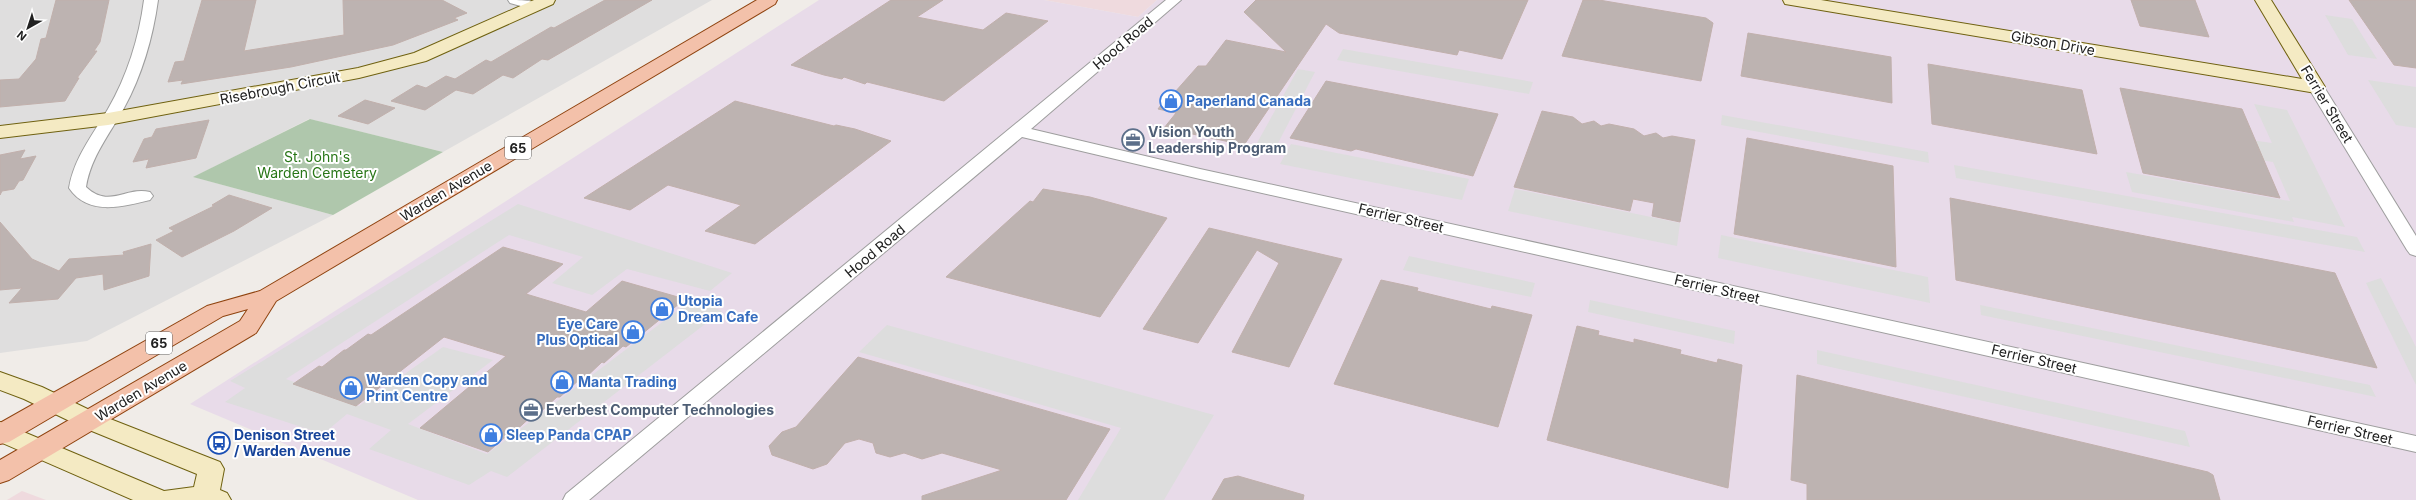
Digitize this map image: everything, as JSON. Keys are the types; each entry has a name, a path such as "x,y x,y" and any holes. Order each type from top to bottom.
{"main road":[{"name":"Warden Avenue","path":"1,433 215,311 268,296 769,0"},
{"name":"Gibson Drive","path":"1791,0 2316,87"},
{"name":"Ferrier Street","path":"2263,0 2316,87"},
{"name":"Risebrough Circuit","path":"0,132 108,119 292,87 405,61 473,35 541,3"},
{"name":"Warden Avenue","path":"0,473 91,421 248,327 268,296"},
{"path":"0,381 54,402 91,421 210,469 211,498 167,500"},
{"path":"1,433 159,500"}],"street":[{"path":"144,196 106,204 86,198 77,188 78,174 120,99 150,16 151,0"},
{"path":"515,0 541,3"},
{"name":"Hood Road","path":"574,500 1020,131 1174,0"},
{"name":"Ferrier Street","path":"2316,87 2416,250"},
{"name":"Ferrier Street","path":"1020,131 1200,174 2416,444"}],"shaded area":[{"path":"0,0 712,0 443,152 309,119 194,177 333,215 87,341 0,353"},
{"path":"819,0 1044,0 1138,17 1157,0 2416,0 2416,500 418,500 190,404"},
{"path":"1044,0 1157,0 1138,17"},
{"path":"2325,15 2352,19 2377,59 2348,55"},
{"path":"1343,49 1533,82 1529,94 1337,60"},
{"path":"1298,69 1315,72 1276,147 1257,143"},
{"path":"2368,80 2416,87 2416,128 2396,125"},
{"path":"2254,104 2287,110 2345,227 2292,217 2294,222 2132,192 2126,172 2290,201 2273,162 2253,159 2244,139 2272,143"},
{"path":"1722,115 1928,152 1929,163 1721,125"},
{"path":"1291,144 1469,179 1462,200 1280,164"},
{"path":"1954,165 2357,237 2365,252 1956,178"},
{"path":"1515,189 1680,223 1677,246 1508,211"},
{"path":"518,204 732,273 710,291 627,269 592,295 552,283 583,257 509,235 286,379 359,406 443,347 493,360 408,424 487,454 693,299 722,311 507,477 491,471 469,485 369,449 391,430 347,414 323,434 225,402 245,388 230,381"},
{"path":"1721,235 1928,277 1930,303 1718,258"},
{"path":"1409,256 1535,283 1531,297 1403,270"},
{"path":"2381,278 2416,347 2416,385 2366,283"},
{"path":"1590,300 1735,331 1734,344 1588,312"},
{"path":"1980,305 2370,385 2376,397 1981,315"},
{"path":"887,325 1214,415 1164,500 1078,500 1121,428 859,352"},
{"path":"1817,350 2185,431 2190,447 1817,364"},
{"path":"22,491 46,500 7,500"}],"green space":[{"name":"St. John's Warden Cemetery","path":"310,119 443,152 333,215 193,177"}],"building":[{"path":"56,0 109,0 100,42 94,51 97,51 77,78 79,78 65,101 0,107 0,80 19,79 36,59 41,39 46,38"},
{"path":"202,0 256,0 244,51 344,35 343,0 442,0 467,13 454,18 458,20 393,45 291,67 181,84 183,80 168,82 175,62 184,61"},
{"path":"605,0 652,0 548,60 542,59 513,78 503,75 473,94 456,90 425,110 391,101 417,85 426,88 446,76 455,79 486,60 491,62 551,27 554,28"},
{"path":"891,0 943,0 917,17 983,30 1006,13 1048,21 944,101 867,82 865,84 844,77 842,79 824,75 791,65"},
{"path":"1256,0 1528,0 1502,59 1459,50 1457,55 1339,33 1326,24 1244,145 1164,128 1176,113 1158,109 1169,94 1175,92 1198,66 1206,66 1226,40 1286,52 1244,12"},
{"path":"1583,0 1599,0 1706,18 1713,23 1701,81 1562,56"},
{"path":"2131,0 2195,0 2209,37 2140,26"},
{"path":"2349,0 2416,0 2416,68 2394,65"},
{"path":"1748,33 1891,57 1892,103 1741,76"},
{"path":"1928,64 2082,90 2097,154 1932,124"},
{"path":"1326,81 1498,114 1473,176 1356,149 1351,151 1290,138"},
{"path":"2120,88 2242,109 2280,198 2143,173"},
{"path":"365,100 395,108 368,124 338,116"},
{"path":"735,101 834,126 836,125 855,129 891,141 755,244 705,231 741,205 668,185 630,210 584,198"},
{"path":"1542,111 1573,117 1582,124 1594,121 1601,126 1609,124 1634,129 1644,136 1656,133 1663,138 1672,136 1695,140 1680,222 1652,216 1654,203 1633,199 1630,211 1514,187"},
{"path":"209,120 196,158 146,168 149,159 133,162 144,139 152,137 156,129"},
{"path":"1747,138 1893,166 1896,267 1734,234"},
{"path":"25,150 20,159 36,156 23,180 19,181 14,189 2,191 0,195 0,155"},
{"path":"1043,189 1090,197 1167,218 1100,317 946,277 1030,201 1033,202"},
{"path":"229,195 272,208 234,231 182,257 156,240 174,231 169,228 214,206 212,205"},
{"path":"1950,198 2335,273 2377,368 1956,280"},
{"path":"0,222 32,259 59,271 69,259 124,255 123,252 151,244 149,276 104,290 103,274 76,278 58,299 9,303 22,288 0,290"},
{"path":"1209,228 1342,259 1289,367 1232,352 1279,263 1257,250 1198,343 1143,329"},
{"path":"503,247 563,264 526,294 586,312 622,281 685,299 626,347 623,346 604,363 602,362 583,380 580,379 537,415 534,414 513,433 510,433 488,452 420,428 506,356 444,337 356,406 293,384 319,366 322,367 368,334 371,335"},
{"path":"1381,280 1418,288 1417,291 1491,309 1492,306 1532,315 1498,427 1334,384"},
{"path":"1577,326 1599,331 1598,335 1634,343 1634,339 1681,350 1680,354 1717,363 1718,359 1742,365 1728,488 1547,440"},
{"path":"858,357 1110,429 1066,500 922,500 922,496 1002,470 942,453 922,459 904,453 890,457 876,453 873,443 859,439 845,443 827,464 813,469 772,455 769,446 782,432 796,427"},
{"path":"1797,375 2208,472 2213,475 2220,500 1807,500 1807,484 1791,480"},
{"path":"1238,476 1304,495 1303,500 1212,500 1224,479"}],"place":[{"name":"Paperland Canada","path":"1171,101"},
{"name":"Vision Youth Leadership Program","path":"1133,140"},
{"name":"Utopia Dream Cafe","path":"662,309"},
{"name":"Eye Care Plus Optical","path":"633,332"},
{"name":"Manta Trading","path":"562,382"},
{"name":"Warden Copy and Print Centre","path":"351,388"},
{"name":"Everbest Computer Technologies","path":"531,410"},
{"name":"Sleep Panda CPAP","path":"491,435"},
{"name":"Denison Street / Warden Avenue","path":"219,443"}]}
